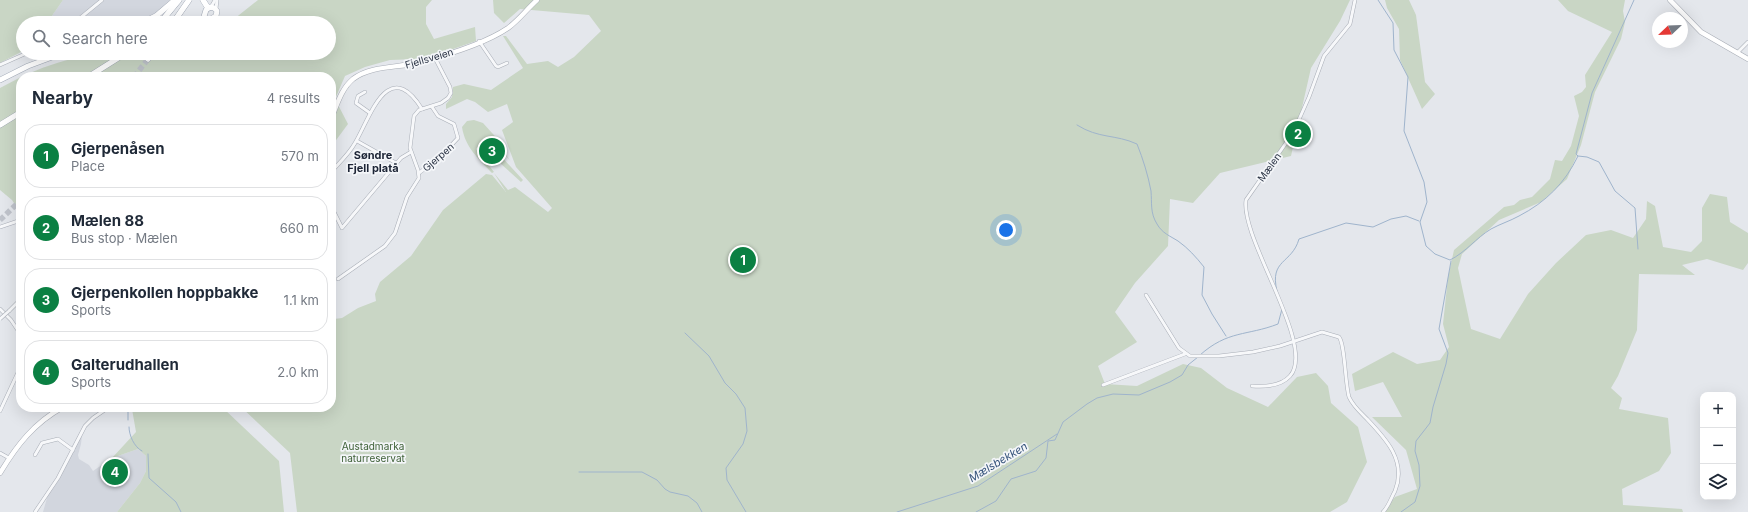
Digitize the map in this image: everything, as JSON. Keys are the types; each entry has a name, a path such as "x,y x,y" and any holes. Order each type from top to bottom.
{"highway":[{"path":"156,16 175,0"},
{"path":"166,16 179,0"},
{"path":"178,16 189,0"},
{"path":"203,0 211,8"},
{"path":"97,72 116,60"},
{"path":"0,125 16,115"}],"main road":[{"name":"Fjellsveien","path":"336,108 344,90 358,76 374,70 407,65 435,58 480,41 509,27 537,0"},
{"path":"1670,0 1701,32 1748,59"},
{"path":"206,16 205,12 211,8 216,16"},
{"path":"0,80 44,60"},
{"path":"0,473 19,442 44,418 54,412"}],"street":[{"path":"83,16 102,0"},
{"path":"211,8 216,0"},
{"name":"Mælen","path":"1252,386 1270,386 1290,376 1296,359 1294,341 1254,236 1246,206 1246,200 1293,133 1309,97 1324,56 1350,24 1355,0"},
{"path":"480,41 496,66 507,63"},
{"path":"1737,53 1748,42"},
{"path":"0,66 16,58"},
{"path":"338,278 392,240 407,197 418,180 419,173 411,152 410,144 413,118 417,111 422,108 432,106 448,98 451,90 435,58"},
{"path":"336,166 357,141 370,113 382,94 397,89 412,94 422,108"},
{"path":"365,92 358,96 356,103 370,113"},
{"name":"Gjerpen","path":"419,173 439,158 458,138 454,124 438,116 432,106"},
{"path":"357,141 396,163"},
{"path":"336,216 342,228 396,163 411,152"},
{"path":"0,227 16,222"},
{"path":"1146,295 1178,346 1185,354"},
{"path":"0,319 16,304"},
{"path":"0,309 16,326"},
{"path":"1103,385 1185,354 1202,356 1246,354 1322,332 1337,335 1341,339 1350,400 1355,408 1388,442 1393,451 1399,469 1398,482 1387,507 1383,512"},
{"path":"0,411 16,377"},
{"path":"35,512 57,479 73,450 78,436 92,418 101,412"},
{"path":"35,455 42,443 58,439 73,450"},
{"path":"0,453 9,458"}],"shaded area":[{"path":"63,0 170,0 158,12 150,16 52,16"},
{"path":"82,435 78,455 79,459 89,465 93,471 112,458 138,449 146,456 146,471 140,483 117,512 43,512 49,491"}],"green space":[{"path":"0,0 63,0 52,16 16,16 16,55 0,63"},
{"path":"258,0 432,0 426,7 426,24 434,39 475,27 476,41 436,55 418,59 390,60 365,67 345,76 336,97 336,72 33,72 69,60 336,60 336,16 238,16"},
{"name":"Austadmarka naturreservat","path":"493,0 1350,0 1340,21 1311,68 1291,156 1220,173 1193,203 1170,199 1168,246 1135,283 1115,312 1137,342 1098,366 1105,384 1137,386 1183,364 1201,368 1227,388 1268,407 1297,377 1316,373 1328,386 1331,403 1358,427 1367,462 1347,502 1330,512 297,512 290,453 246,412 336,412 336,319 342,318 358,308 376,301 375,294 380,282 411,256 443,210 486,174 492,175 506,192 494,173 508,190 515,187 548,212 552,208 516,167 502,130 513,122 507,104 488,112 475,102 467,99 446,109 446,104 452,97 453,87 464,84 491,90 523,68 503,36 506,36 527,64 548,61 558,67 574,57 601,31 589,15 520,9 504,23 494,13"},
{"path":"1385,0 1409,0 1416,15 1425,82 1435,94 1422,109 1400,60 1399,29 1387,8"},
{"path":"1558,0 1625,0 1623,11 1625,22 1621,39 1595,92 1581,145 1567,179 1541,202 1499,220 1462,254 1458,268 1471,329 1500,339 1528,294 1556,263 1586,235 1611,230 1633,238 1646,219 1647,201 1655,206 1663,247 1691,252 1702,241 1702,208 1710,194 1727,197 1730,222 1748,233 1748,263 1743,270 1707,259 1682,265 1695,275 1639,274 1637,330 1618,376 1611,388 1622,398 1619,409 1668,418 1671,453 1659,471 1622,489 1623,505 1682,509 1683,512 1383,512 1395,497 1417,489 1406,450 1372,417 1402,417 1383,382 1355,391 1352,374 1393,352 1417,364 1440,360 1449,347 1443,324 1448,277 1454,250 1504,207 1514,205 1520,200 1532,197 1550,179 1555,160 1562,161 1571,146 1579,116 1574,96 1582,92 1586,87 1585,75 1612,32 1568,11"},
{"path":"16,80 16,206 12,200 0,190 0,88"},
{"path":"336,101 348,124 336,140"},
{"path":"474,120 483,123 502,144 499,145 511,162 502,151 488,142 523,180 521,182 480,145 476,149 494,172 492,173 473,152 466,141 462,127 467,121"},
{"path":"133,412 227,412 279,461 284,512 117,512 140,483 146,471 146,456 138,449 112,458 136,432"}],"waterway":[{"path":"1378,0 1393,23 1394,50 1408,77 1404,131 1424,182 1427,202 1420,222 1426,246 1435,254 1450,260 1491,229 1516,218 1538,205 1554,191 1567,175 1578,156 1576,154 1592,93 1634,0"},
{"path":"1077,125 1100,135 1137,144 1151,191 1152,212 1155,220 1161,230 1185,247 1204,267 1202,295 1226,336"},
{"path":"1578,156 1587,157 1599,162 1615,191 1635,208 1638,249"},
{"path":"1277,291 1275,281 1276,273 1282,262 1296,247 1299,239 1346,223 1373,227 1391,219 1406,216 1419,221"},
{"path":"1401,512 1415,502 1420,486 1419,465 1415,451 1416,441 1430,423 1433,407 1446,364 1448,353 1439,329 1451,261"},
{"path":"1200,355 1210,347 1229,337 1278,324 1282,309"},
{"path":"685,333 709,356 725,383 736,394 745,408 747,431 743,444 726,468 727,480 746,512"},
{"path":"976,512 996,501 1011,479 1036,471 1046,458 1048,441 1055,440 1063,422 1087,404 1097,398 1113,394 1139,395 1170,382 1182,375 1188,365 1198,357"},
{"path":"128,412 128,420"},
{"path":"129,427 132,440 142,451"},
{"name":"Mælsbekken","path":"897,512 978,486 1057,434"},
{"path":"148,454 149,478 176,502 181,512"},
{"path":"579,472 642,472 657,480 670,492 688,496 697,503 702,512"}],"tunnel":[{"path":"138,72 147,60"},
{"path":"0,220 16,205"}],"place":[{"name":"Mælen 88","path":"1298,134"},
{"name":"Gjerpenkollen hoppbakke","path":"492,151"},
{"name":"Gjerpenåsen","path":"743,260"},
{"name":"Galterudhallen","path":"115,472"}],"district":[{"name":"Søndre Fjell platå","path":"373,161"}]}
